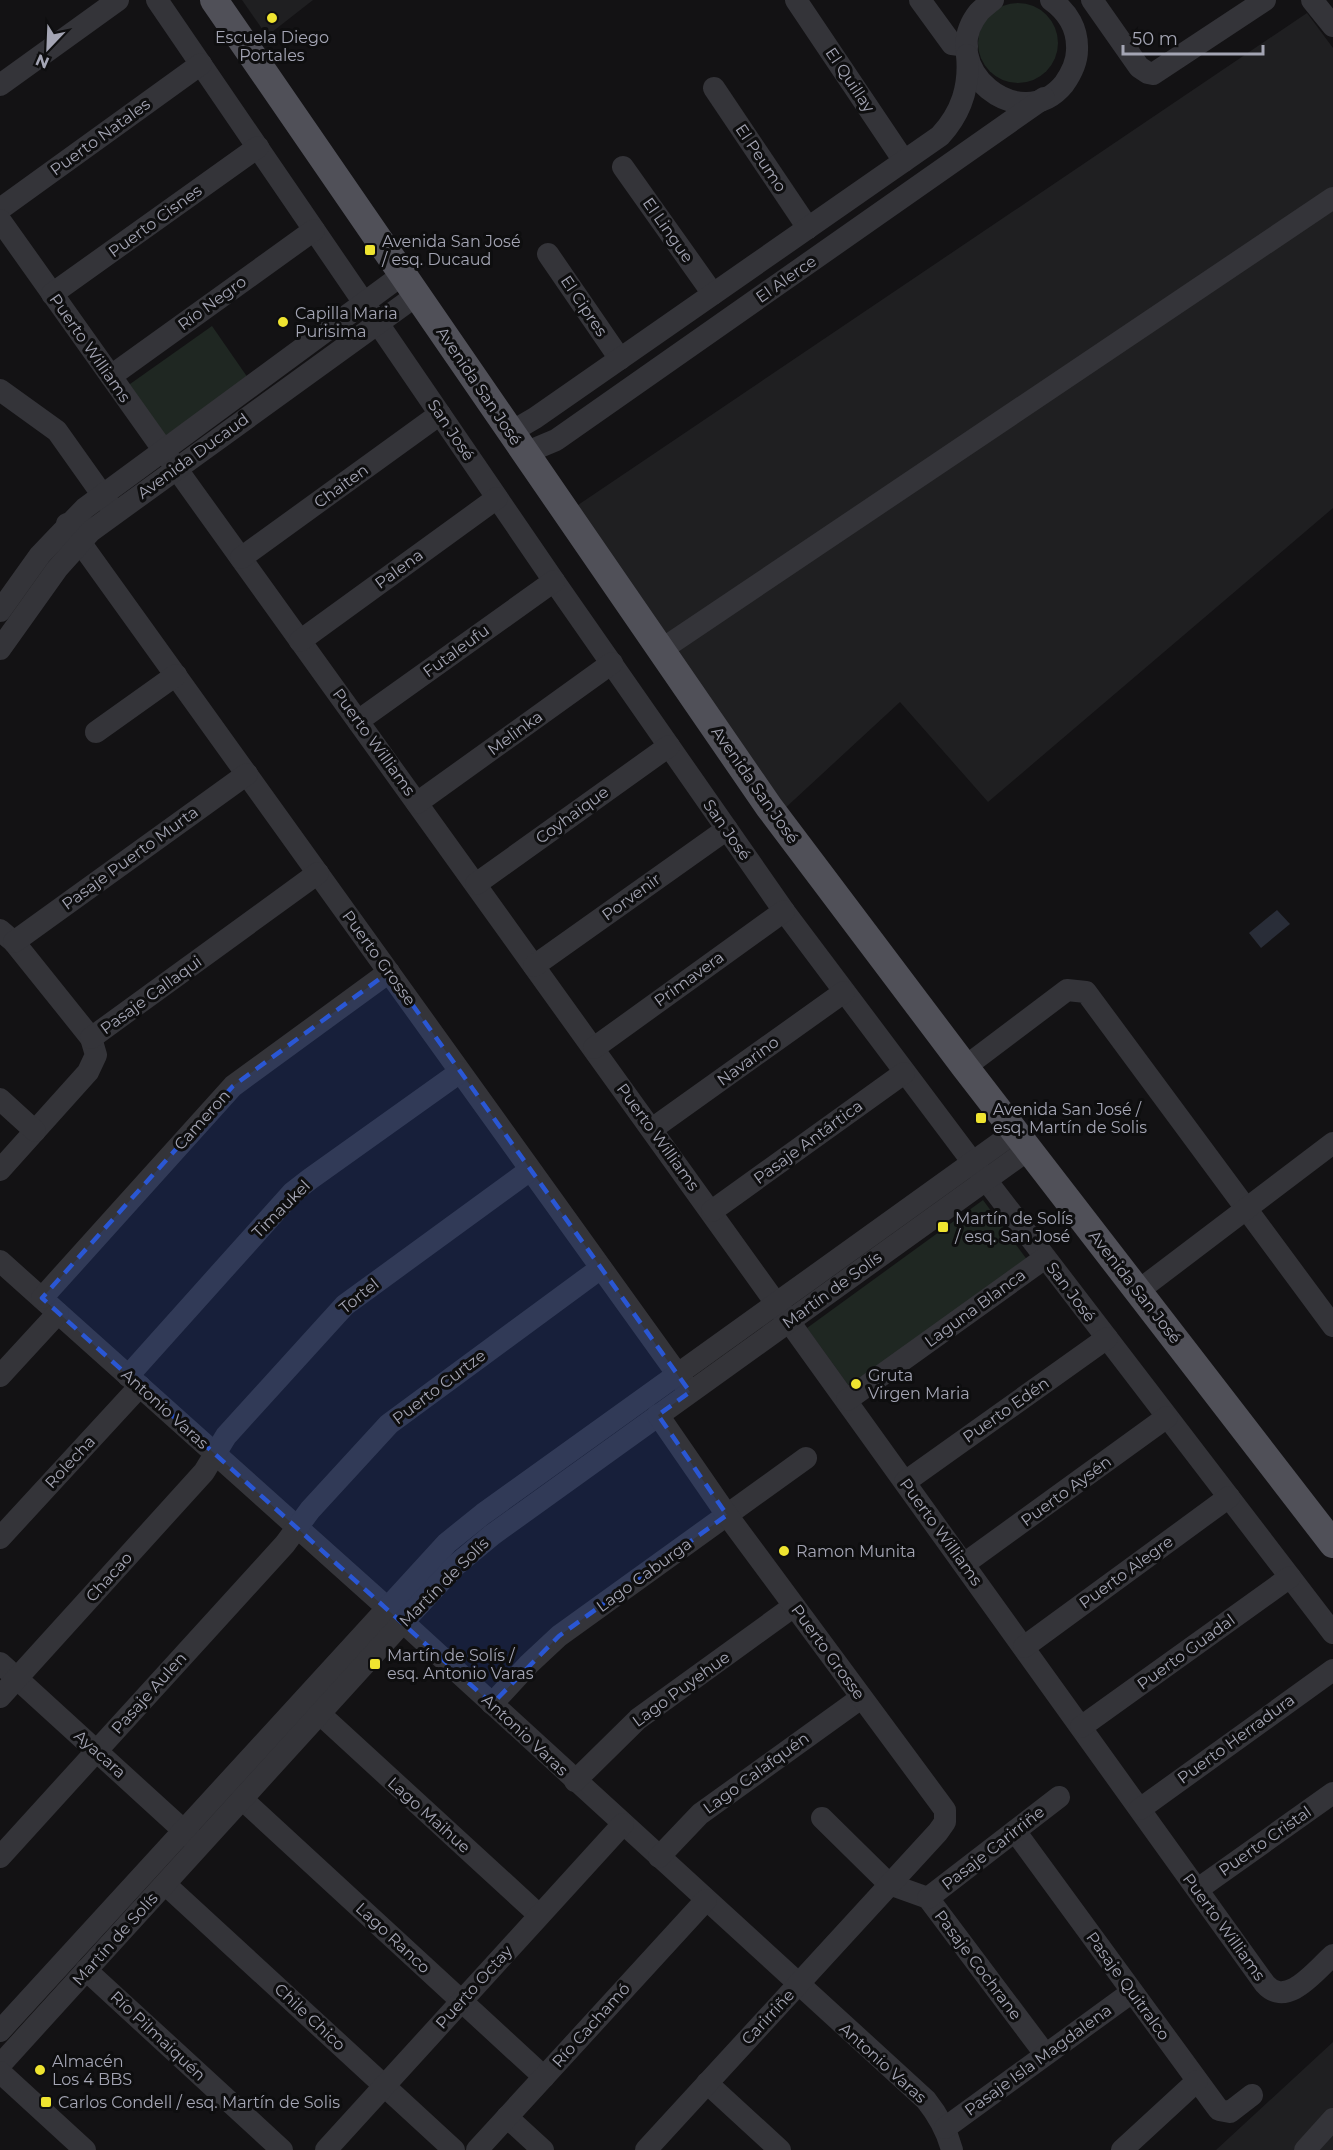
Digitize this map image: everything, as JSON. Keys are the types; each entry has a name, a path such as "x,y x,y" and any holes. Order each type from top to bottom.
{"main road":[{"name":"Avenida San José","path":"214,0 789,834 965,1067 1333,1544"}],"street":[{"path":"0,85 118,0"},
{"name":"San José","path":"157,0 554,581 784,911 904,1073 1333,1633"},
{"name":"El Quillay","path":"796,0 904,161"},
{"path":"920,0 952,44 967,50 972,71 982,85 995,95 1011,101 1028,102 1044,98"},
{"name":"El Alerce","path":"518,443 535,418 940,136 953,121 966,92 970,28 979,12 993,0"},
{"name":"El Alerce","path":"518,443 556,440 1060,88 1071,74 1077,57 1077,39 1072,21 1051,0"},
{"path":"1092,0 1139,67 1153,74 1265,0"},
{"path":"1312,0 1333,26"},
{"name":"Puerto Natales","path":"0,209 201,64"},
{"name":"El Peumo","path":"714,88 808,228"},
{"name":"Puerto Cisnes","path":"52,294 258,147"},
{"name":"El Lingue","path":"623,166 713,294"},
{"path":"661,650 1333,198"},
{"name":"Puerto Williams","path":"0,220 169,459 712,1211 1265,1984 1280,1994 1291,1992 1333,1955"},
{"name":"Río Negro","path":"111,376 314,230"},
{"name":"El Cipres","path":"548,254 620,359"},
{"name":"Avenida Ducaud","path":"0,611 40,555 74,533 365,304 410,285"},
{"name":"Avenida Ducaud","path":"169,459 378,324 410,285"},
{"path":"0,390 57,431 108,504"},
{"name":"Chaiten","path":"241,558 440,414"},
{"name":"Palena","path":"300,641 498,498"},
{"name":"Avenida Ducaud","path":"0,649 57,569 74,533"},
{"name":"Puerto Grosse","path":"74,533 684,1383"},
{"name":"Futaleufu","path":"358,721 554,581"},
{"name":"Melinka","path":"417,803 612,663"},
{"path":"96,732 176,675"},
{"name":"Coyhaique","path":"476,884 669,746"},
{"name":"Pasaje Puerto Murta","path":"7,936 247,774"},
{"name":"Porvenir","path":"534,966 727,829"},
{"name":"Pasaje Callaqui","path":"0,1170 92,1067 96,1055 91,1038 318,873"},
{"name":"Primavera","path":"594,1048 784,911"},
{"path":"7,936 91,1038"},
{"name":"Cameron","path":"0,1376 50,1305 225,1094 247,1075 389,972"},
{"path":"965,1067 1067,990 1086,992 1333,1326"},
{"name":"Navarino","path":"652,1129 844,992"},
{"name":"Timaukel","path":"134,1381 292,1193 460,1072"},
{"name":"Pasaje Antártica","path":"712,1211 904,1073"},
{"path":"0,1099 35,1131"},
{"name":"Martín de Solís","path":"0,2065 320,1714 441,1549 465,1528 684,1383 1022,1141"},
{"path":"1138,1291 1333,1143"},
{"name":"Tortel","path":"216,1454 226,1436 345,1305 530,1170"},
{"name":"Laguna Blanca","path":"847,1400 1045,1258"},
{"name":"Antonio Varas","path":"0,1261 297,1527 926,2100 937,2113 945,2128 952,2150"},
{"name":"Puerto Curtze","path":"297,1527 375,1438 396,1418 601,1268"},
{"name":"Puerto Edén","path":"905,1482 1107,1338"},
{"name":"Rolecha","path":"0,1538 134,1381"},
{"name":"Martín de Solís","path":"0,2031 183,1830 394,1615 479,1545 658,1415 684,1383"},
{"name":"Puerto Grosse","path":"658,1415 728,1515 945,1810 945,1822 938,1832 889,1884"},
{"name":"Puerto Aysén","path":"964,1564 1167,1417"},
{"name":"Chacao","path":"0,1697 204,1472 216,1454"},
{"name":"Lago Caburga","path":"492,1704 559,1636 806,1458"},
{"name":"Puerto Alegre","path":"1024,1647 1229,1497"},
{"name":"Pasaje Aulen","path":"0,1857 277,1553 297,1527"},
{"name":"Puerto Guadal","path":"1081,1727 1290,1577"},
{"name":"Lago Puyehue","path":"575,1781 638,1719 795,1606"},
{"name":"Ayacara","path":"0,1663 200,1845"},
{"name":"Puerto Herradura","path":"1140,1809 1333,1670"},
{"name":"Lago Calafquén","path":"659,1857 700,1814 861,1698"},
{"name":"Lago Maihue","path":"320,1714 539,1916"},
{"name":"Puerto Cristal","path":"1198,1890 1333,1794"},
{"name":"Pasaje Carirriñe","path":"928,1898 1059,1797"},
{"name":"Lago Ranco","path":"242,1799 544,2077"},
{"name":"Pasaje Cochrane","path":"822,1818 889,1884 928,1898 1045,2054"},
{"name":"Puerto Octay","path":"326,2150 623,1824"},
{"name":"Pasaje Quitralco","path":"1015,1831 1216,2106 1224,2112 1235,2109 1252,2095"},
{"name":"Chile Chico","path":"165,1884 454,2150"},
{"name":"Carirriñe","path":"646,2150 889,1884"},
{"name":"Río Cachamó","path":"477,2150 706,1900"},
{"name":"Río Pilmaiquén","path":"86,1970 282,2150"},
{"name":"Pasaje Isla Magdalena","path":"945,2128 1132,1992"},
{"path":"0,2072 85,2150"},
{"path":"1122,2150 1197,2081"},
{"path":"707,2083 780,2150"},
{"path":"507,2117 543,2150"},
{"path":"1305,2150 1333,2120"}],"highlighted area":[{"path":"389,972 690,1392 658,1415 727,1515 559,1636 492,1704 42,1298 233,1086"}],"shaded area":[{"name":"Escuela Diego Portales","path":"242,0 313,0 267,36"},
{"path":"1018,3 1033,6 1046,15 1055,28 1058,43 1055,58 1046,71 1033,80 1018,83 1003,80 990,71 981,58 978,43 981,28 990,15 1003,6"},
{"path":"1307,13 1333,48 1333,508 988,802 900,702 782,811 575,507"},
{"path":"212,326 248,378 159,440 123,389"},
{"path":"1277,910 1290,924 1261,948 1249,933"},
{"path":"983,1200 1028,1261 851,1389 807,1328"},
{"path":"1333,2042 1333,2150 1216,2150"}],"place":[{"name":"Escuela Diego Portales","path":"272,18"},
{"name":"Avenida San José / esq. Ducaud","path":"370,250"},
{"name":"Capilla Maria Purisima","path":"283,322"},
{"name":"Avenida San José / esq. Martín de Solis","path":"981,1118"},
{"name":"Martín de Solís / esq. San José","path":"943,1227"},
{"name":"Gruta Virgen Maria","path":"856,1384"},
{"name":"Ramon Munita","path":"784,1551"},
{"name":"Martín de Solís / esq. Antonio Varas","path":"375,1664"},
{"name":"Almacén Los 4 BBS","path":"40,2070"},
{"name":"Carlos Condell / esq. Martín de Solis","path":"46,2102"}]}
